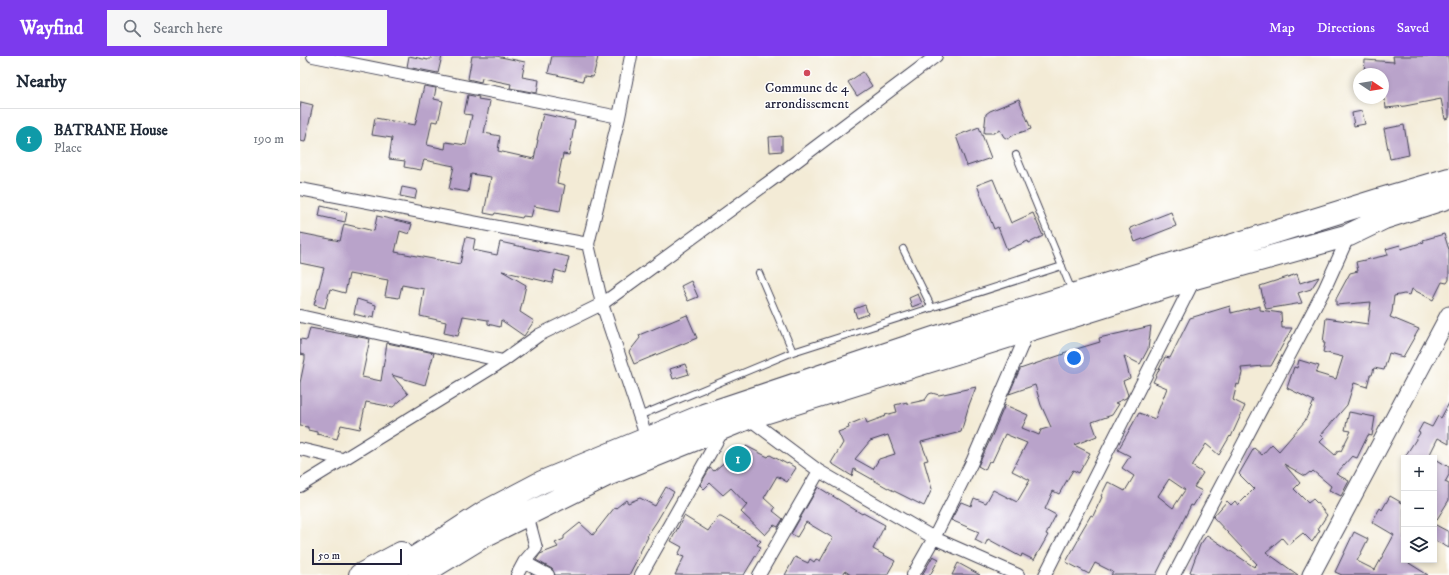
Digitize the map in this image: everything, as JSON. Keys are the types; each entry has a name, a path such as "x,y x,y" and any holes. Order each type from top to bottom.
{"highway":[{"path":"420,575 482,537 607,475 748,418 1195,278 1349,235 1381,209 1449,165"},
{"path":"1381,209 1449,180"},
{"path":"360,575 542,482 711,412 934,338 1073,295 1381,209 1449,197"},
{"path":"1381,209 1449,210"},
{"path":"388,575 485,512"},
{"path":"444,575 482,537"}],"street":[{"path":"313,56 619,117"},
{"path":"631,56 619,117 588,244 602,304 647,439"},
{"path":"300,486 503,361 539,335 602,304 773,179 936,56"},
{"path":"300,189 588,244"},
{"path":"1174,575 1326,288 1349,235"},
{"path":"1045,575 1195,278"},
{"path":"300,316 503,361"},
{"path":"1311,575 1449,316"},
{"path":"913,575 934,538 972,462 1029,330"},
{"path":"1324,575 1449,337"},
{"path":"748,418 819,471 934,538 1018,575"},
{"path":"641,575 723,429"},
{"path":"300,449 342,459"},
{"path":"759,575 819,471"},
{"path":"517,575 524,562 536,548 527,514"},
{"path":"524,562 548,575"}],"lane":[{"path":"1016,155 1073,295"},
{"path":"903,249 932,308"},
{"path":"639,416 793,352 1062,266"},
{"path":"759,273 793,352"}],"building":[{"path":"409,56 428,60 431,59 431,56 442,56 438,73 407,67"},
{"path":"472,56 496,56 525,62 522,77 539,80 537,93 510,88 511,84 482,78 481,82 468,79"},
{"path":"552,56 598,57 593,77 584,76 583,81 548,73"},
{"path":"1393,56 1448,56 1449,118 1445,119 1441,99 1386,108 1386,104 1389,104 1389,68 1364,68 1365,60 1394,62"},
{"path":"863,72 872,86 857,96 848,82"},
{"path":"424,86 436,88 434,99 443,101 438,122 432,121 427,145 445,149 446,142 466,145 472,115 464,114 468,95 479,97 478,99 490,101 484,133 500,136 498,151 534,159 543,114 575,121 569,155 563,154 557,183 565,185 560,211 534,206 531,217 523,216 522,218 495,213 494,215 484,213 491,177 471,174 468,192 449,189 454,166 424,160 421,170 404,167 405,161 389,159 392,138 372,135 375,118 415,125"},
{"path":"1019,99 1031,129 1015,134 1008,139 1004,137 1000,130 994,133 984,133 986,114"},
{"path":"301,102 313,105 305,142 300,141"},
{"path":"1362,111 1365,124 1354,126 1352,113"},
{"path":"1404,125 1409,155 1390,159 1384,129"},
{"path":"979,127 991,158 967,166 956,136"},
{"path":"782,136 782,151 770,152 769,137"},
{"path":"993,179 1011,223 1033,213 1043,236 1029,243 1028,241 1007,250 998,227 994,229 977,185"},
{"path":"402,187 417,190 415,199 400,196"},
{"path":"321,206 347,212 345,222 319,216"},
{"path":"1171,212 1176,226 1135,242 1130,228"},
{"path":"377,216 412,224 409,234 400,231 395,252 460,264 466,237 475,239 473,250 497,255 500,242 569,257 565,273 555,270 552,283 502,271 526,285 520,312 534,321 524,336 501,320 500,327 488,324 488,320 463,316 458,336 444,333 446,322 420,316 424,289 402,285 399,298 385,296 388,280 360,275 349,274 345,293 330,289 325,308 314,305 324,268 300,263 300,233 340,241 344,224 374,231"},
{"path":"1444,234 1449,250 1449,280 1447,283 1442,282 1433,300 1412,289 1410,295 1404,294 1394,296 1390,317 1419,329 1403,357 1389,353 1384,370 1374,368 1372,375 1370,375 1367,387 1354,383 1347,405 1321,435 1324,438 1320,442 1335,455 1339,450 1341,451 1351,431 1345,430 1349,412 1375,417 1372,436 1368,435 1357,458 1352,456 1336,474 1349,481 1341,496 1329,490 1331,486 1313,471 1305,476 1284,464 1300,483 1294,489 1308,503 1313,499 1327,515 1312,542 1303,533 1288,545 1282,538 1266,552 1298,575 1199,575 1190,572 1200,545 1207,535 1254,567 1257,564 1213,517 1227,501 1231,505 1235,501 1238,505 1254,489 1239,474 1254,448 1262,455 1272,444 1279,451 1305,421 1314,401 1287,388 1294,367 1297,368 1299,360 1319,366 1316,373 1336,379 1343,357 1323,352 1325,343 1323,343 1326,318 1368,324 1371,302 1336,305 1336,299 1350,273 1358,271 1356,262 1388,255 1386,249 1400,245 1401,249 1424,242 1423,240"},
{"path":"1297,274 1300,283 1319,277 1311,289 1298,293 1302,303 1266,309 1260,286"},
{"path":"691,281 698,297 688,301 681,286"},
{"path":"918,294 922,303 912,307 909,298"},
{"path":"357,299 376,305 374,317 370,316 370,318 354,314"},
{"path":"865,305 868,314 857,318 854,309"},
{"path":"1230,306 1231,313 1260,306 1260,310 1281,313 1282,328 1292,328 1271,366 1241,368 1242,373 1239,385 1237,384 1233,400 1245,406 1231,437 1230,436 1219,455 1206,444 1192,466 1203,473 1194,487 1202,491 1193,506 1191,505 1156,575 1111,575 1113,572 1095,563 1089,574 1066,562 1080,537 1078,537 1091,515 1093,516 1108,482 1125,491 1134,476 1122,468 1130,456 1118,450 1139,413 1155,419 1167,388 1153,382 1165,357 1170,358 1190,318","holes":["1169,479 1185,490 1173,508 1158,496"]},
{"path":"687,315 697,338 634,364 629,352 640,338 639,335"},
{"path":"1151,326 1148,349 1140,364 1124,356 1130,378 1123,381 1128,395 1126,398 1115,403 1119,404 1112,415 1092,422 1097,436 1074,445 1090,453 1079,473 1073,470 1059,494 1053,491 1045,509 1056,515 1046,534 1048,535 1034,560 1022,554 1021,557 988,539 985,545 975,540 979,532 951,520 961,502 971,506 974,498 986,503 993,490 1017,502 1030,480 1012,471 1027,443 1005,434 992,462 989,461 985,470 978,466 1005,405 1028,415 1022,428 1039,435 1041,430 1051,427 1041,405 1035,385 1009,394 1020,369 1064,354 1063,353 1100,342 1099,338"},
{"path":"310,328 370,339 362,377 381,381 387,343 434,353 425,385 392,375 408,394 393,407 366,402 360,429 341,425 337,439 308,430 308,427 300,426 300,383 305,355 300,354 300,339 307,340"},
{"path":"685,364 689,374 673,379 670,369"},
{"path":"976,387 961,432 921,442 928,460 924,461 932,489 924,506 854,469 852,476 831,463 843,443 838,432 849,428 848,425 865,418 867,423 886,416 885,415 897,412 895,405 925,400 929,394 932,393 939,395","holes":["888,435 895,454 879,459 873,469 855,459 870,441"]},
{"path":"1449,403 1449,444 1438,438 1430,455 1406,455 1420,433 1418,432 1423,423 1432,427 1438,416 1441,418"},
{"path":"746,446 768,457 770,455 796,468 787,482 777,476 764,498 775,508 773,511 783,519 778,527 774,525 765,535 741,512 747,505 731,488 723,495 710,483 704,489 700,485 710,468 714,471 741,448 745,450"},
{"path":"1437,460 1449,467 1449,475 1445,482 1449,484 1449,500 1437,519"},
{"path":"666,487 674,492 647,536 648,537 629,575 555,575 552,569 536,560 540,554 558,547 555,543 564,539 564,536 580,523 593,535 615,507 616,508 626,500 628,503 640,498 655,506"},
{"path":"818,487 862,514 863,513 885,525 873,549 895,561 887,575 851,575 845,571 843,575 785,575 795,557 808,563 810,559 814,562 816,559 820,561 833,538 806,522 797,537 791,534"},
{"path":"1390,496 1401,502 1401,563 1409,563 1428,575 1342,575 1335,572 1354,532 1368,539 1357,561 1375,570 1394,535 1372,522 1380,508 1382,510"},
{"path":"684,516 708,531 718,517 721,517 761,541 757,545 761,547 744,575 675,575 684,557 678,555 682,547 671,541"},
{"path":"1437,526 1449,532 1449,548 1437,542"},
{"path":"933,556 939,559 930,575 922,575"},
{"path":"958,563 980,575 952,575"}],"place":[{"name":"Commune de 4 arrondissement","path":"807,73"},
{"name":"BATRANE House","path":"738,459"}]}
